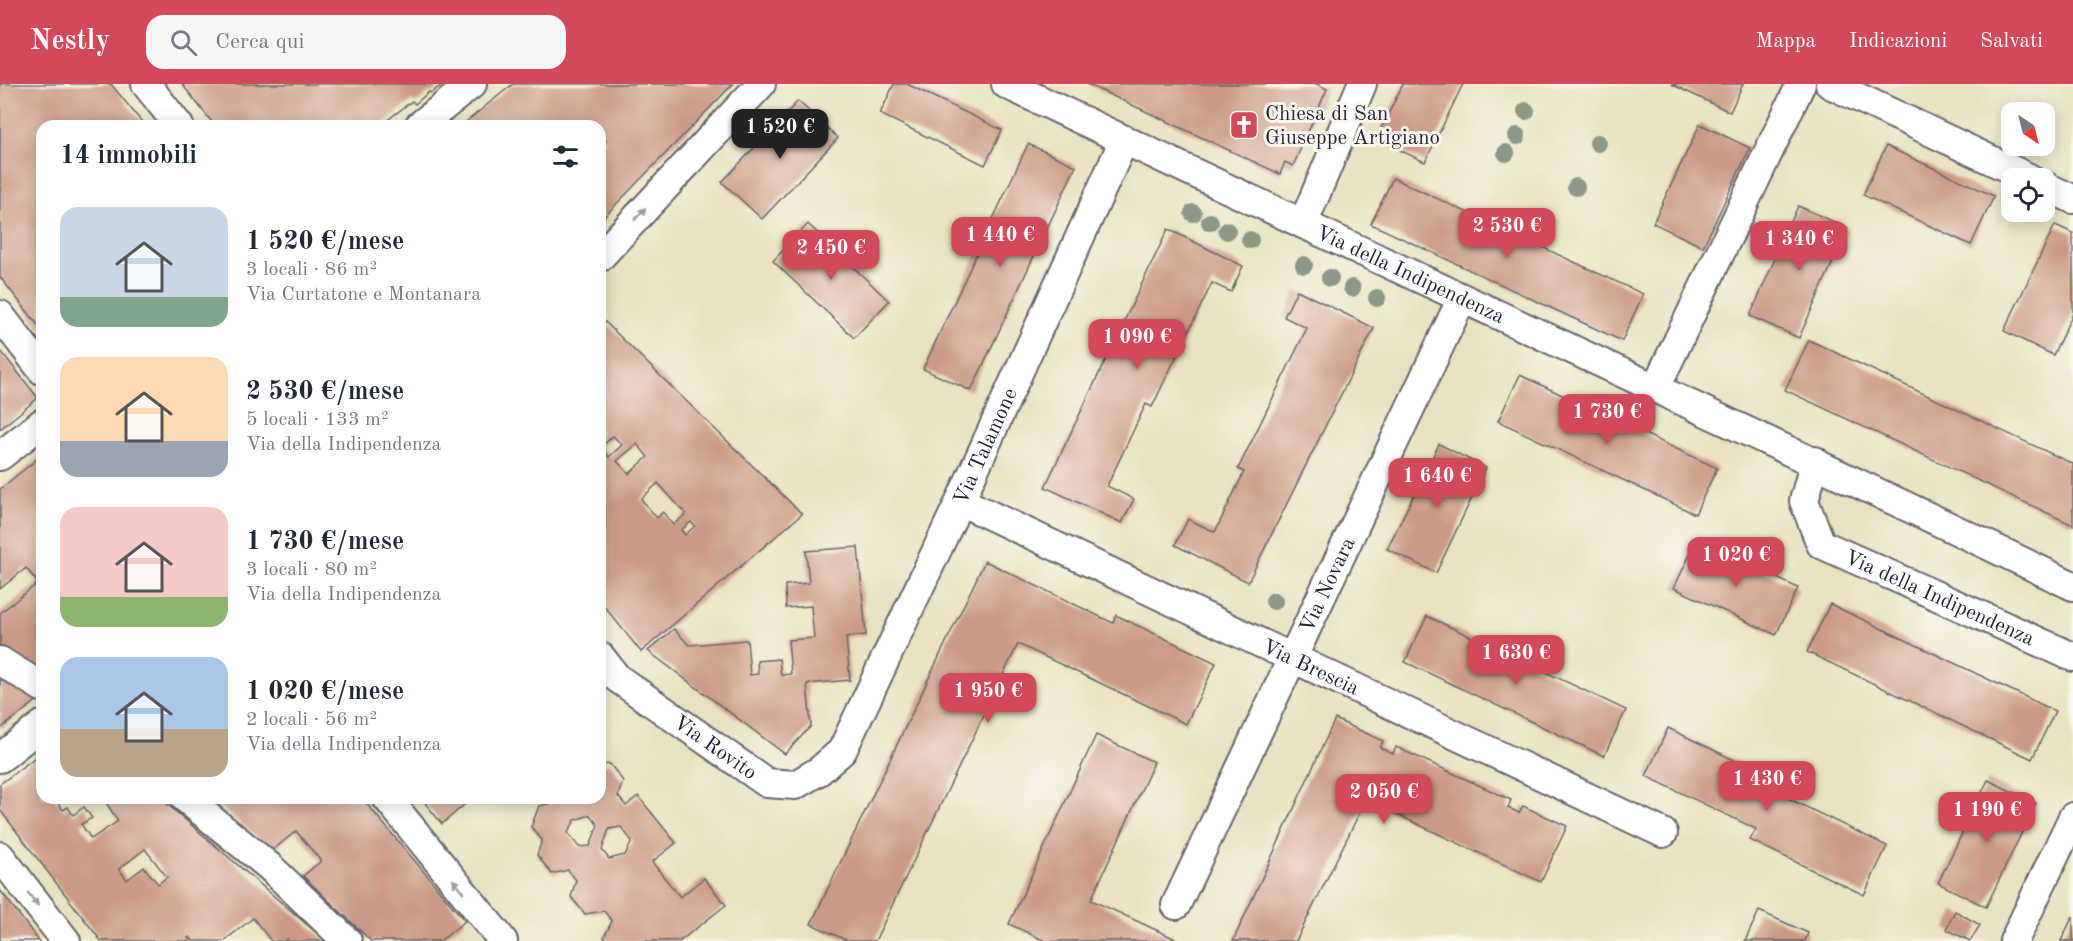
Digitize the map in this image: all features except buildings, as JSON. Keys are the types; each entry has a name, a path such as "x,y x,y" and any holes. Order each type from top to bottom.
{"street":[{"path":"146,84 174,120"},
{"path":"427,120 472,84"},
{"path":"606,250 761,84"},
{"name":"Via della Indipendenza","path":"1006,84 1815,461 2073,586"},
{"path":"1303,224 1362,84"},
{"path":"1656,387 1801,84"},
{"path":"1830,84 2008,168"},
{"name":"Via Talamone","path":"842,751 960,501 1124,140"},
{"path":"2055,191 2073,199"},
{"name":"Via Novara","path":"1176,905 1462,298"},
{"path":"0,315 36,362"},
{"path":"0,456 36,428"},
{"name":"Via della Indipendenza","path":"1815,461 1804,501 1821,544 2073,657"},
{"name":"Via Brescia","path":"960,501 1663,833"},
{"path":"0,661 36,683"},
{"name":"Via Rovito","path":"606,664 617,678 767,783 795,785 819,771 842,751"},
{"path":"0,758 36,730"},
{"path":"192,804 270,867 347,941"},
{"path":"392,804 494,938"},
{"path":"2014,941 2067,846 2073,817"},
{"path":"0,856 66,941"}],"place":[{"name":"Chiesa di San Giuseppe Artigiano","path":"1244,125"}]}
